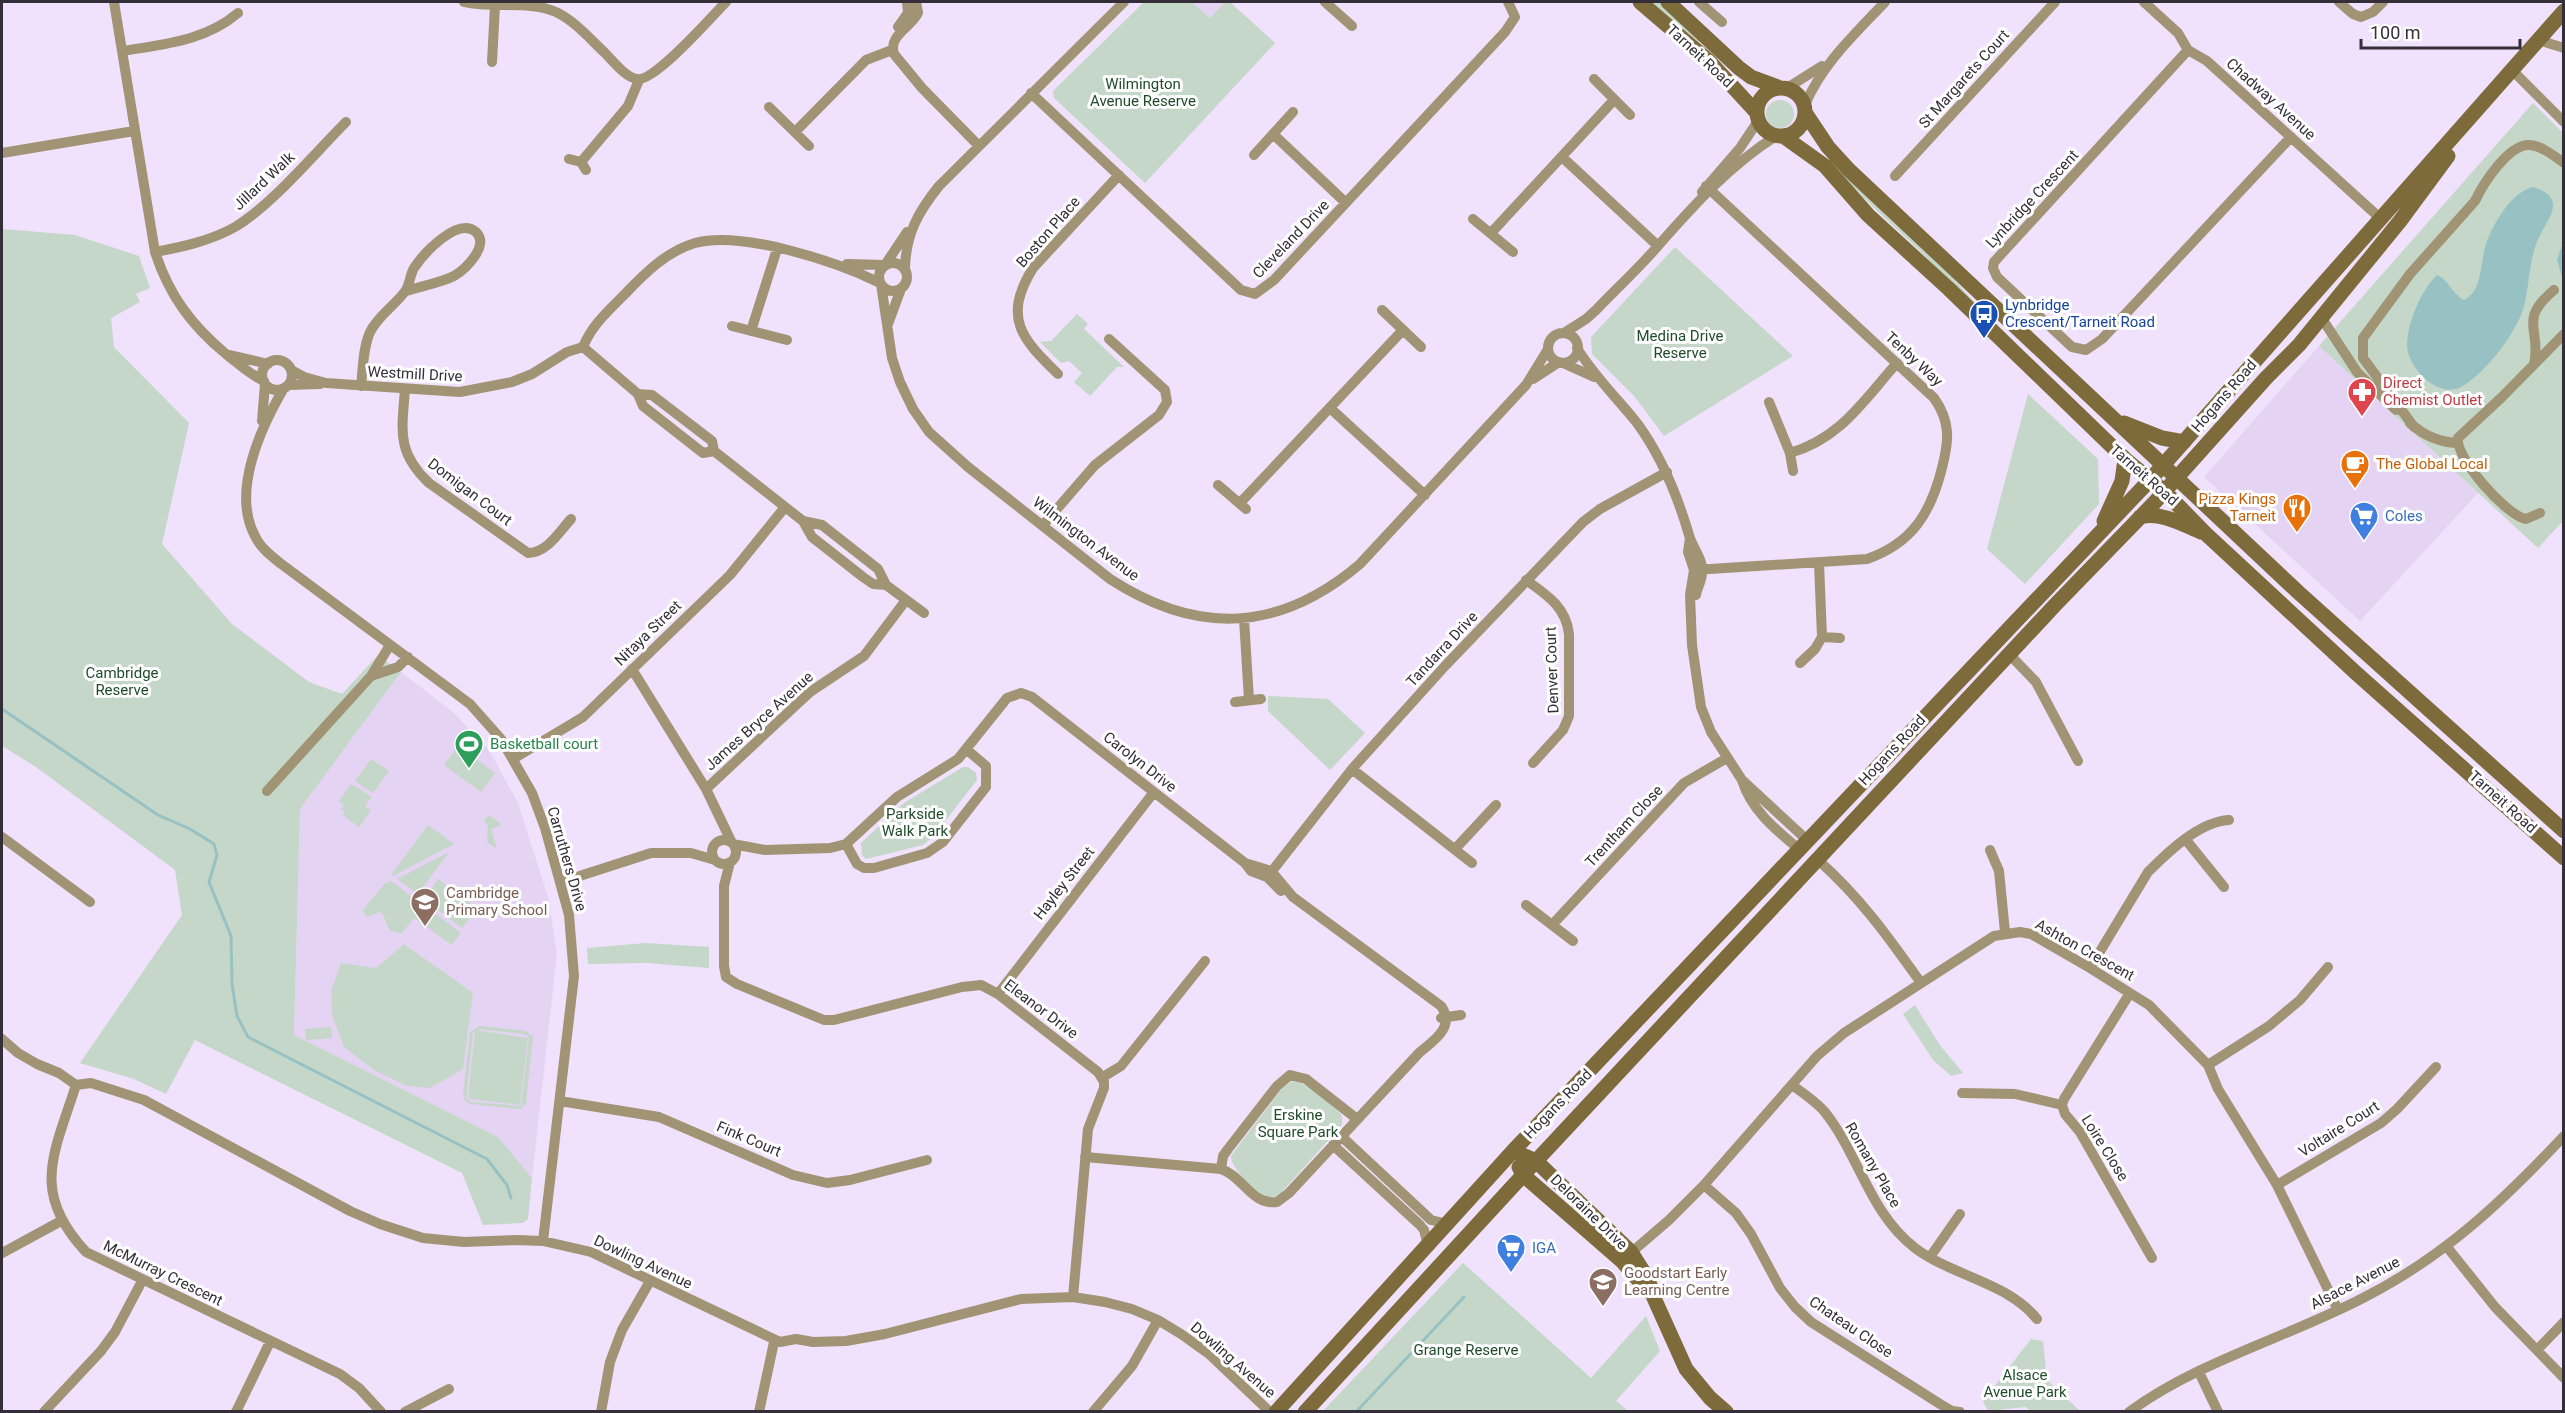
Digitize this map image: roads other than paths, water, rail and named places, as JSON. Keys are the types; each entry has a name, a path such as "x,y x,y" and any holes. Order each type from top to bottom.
{"street":[{"path":"114,2 155,252 165,280 184,313 203,335 251,375 276,390 286,387 292,378 291,370 281,361 268,364 227,354"},
{"path":"464,2 495,6 535,7 554,11 584,32 626,74 639,80 660,69 726,2"},
{"path":"906,2 909,8 907,17 889,36 889,51 978,145"},
{"path":"795,132 866,60 889,51 896,37 916,18 918,8 916,2"},
{"path":"924,613 886,585 873,584 854,570 812,537 803,520 714,452 703,453 643,406 638,394 583,347 592,327 652,267 679,250 707,241 740,241 777,249 841,265 890,291 901,289 906,280 904,268 906,246 920,210 978,145 1124,2"},
{"path":"1325,2 1352,26"},
{"name":"Cleveland Drive","path":"1031,93 1241,290 1258,294 1511,25 1514,13 1508,2"},
{"name":"Tarneit Road","path":"1640,2 1715,67 1757,117"},
{"name":"Tarneit Road","path":"1668,2 1751,77 1783,88"},
{"path":"1699,2 1722,22"},
{"path":"1600,379 1551,357 1548,349 1552,337 1564,333 1596,310 1737,159 1798,129 1818,77 1834,56 1886,2"},
{"name":"St Margarets Court","path":"1895,176 2055,2"},
{"name":"Chadway Avenue","path":"2144,2 2178,33 2188,50 2207,61 2381,219"},
{"path":"2338,2 2354,14 2365,17 2383,2"},
{"path":"492,62 495,6"},
{"name":"Hogans Road","path":"1305,1412 1536,1161 2299,345 2400,221 2512,69 2564,11"},
{"path":"123,51 181,42 201,36 238,13"},
{"path":"2538,40 2564,48"},
{"name":"Lynbridge Crescent","path":"2188,50 1994,262 1993,268 1997,278 2072,347 2086,350 2102,339 2291,137"},
{"path":"1737,159 1757,117 1762,96 1783,88 1834,56"},
{"path":"2512,69 2564,122"},
{"path":"1594,79 1613,101 1630,115"},
{"path":"579,164 628,106 639,80"},
{"name":"Hogans Road","path":"1276,1412 1513,1151 2098,532 2150,480 2501,83"},
{"path":"1783,88 1798,94 1805,110"},
{"path":"1491,233 1613,101"},
{"path":"769,107 808,146"},
{"name":"Tarneit Road","path":"1805,110 1828,147 1849,170 2298,592 2564,831"},
{"path":"1254,155 1293,112"},
{"path":"1757,117 1764,130 1780,136"},
{"name":"Jillard Walk","path":"155,252 213,237 244,220 264,204 346,122"},
{"path":"2,153 134,131"},
{"path":"1273,134 1346,203"},
{"name":"Tarneit Road","path":"1780,136 1826,166 1868,215 1949,289 2125,459 2164,491 2206,534 2372,687 2564,858"},
{"path":"2414,426 2363,358 2361,349 2363,338 2409,274 2475,201 2482,186 2514,150 2523,145 2532,145 2564,163"},
{"path":"1562,157 1658,246"},
{"name":"Boston Place","path":"1059,375 1031,347 1018,321 1018,302 1023,285 1033,268 1119,175"},
{"name":"Tenby Way","path":"1698,570 1867,559 1884,553 1901,541 1924,517 1936,493 1947,448 1948,425 1943,410 1934,399 1708,188"},
{"path":"1473,219 1513,252"},
{"path":"2379,247 2381,219"},
{"path":"361,386 369,334 379,318 406,291 414,268 448,234 464,227 474,230 479,235 480,248 455,275 406,291"},
{"path":"880,284 880,273 901,239 912,227"},
{"path":"751,331 777,249"},
{"path":"841,265 885,265 893,262 904,268"},
{"name":"Wilmington Avenue","path":"880,284 892,358 913,410 929,432 968,468 1092,566 1134,594 1180,614 1204,618 1244,619 1286,610 1304,603 1338,583 1360,564 1526,385 1548,349"},
{"name":"Wilmington Avenue","path":"888,324 901,289"},
{"path":"2534,364 2536,356 2532,329 2533,314 2540,302 2554,290"},
{"path":"1382,310 1421,347"},
{"path":"1561,362 1573,358 1596,310"},
{"path":"2322,317 2357,372 2414,426 2444,442 2457,443"},
{"path":"732,326 788,340"},
{"path":"1218,485 1243,506 1402,331"},
{"path":"1564,333 1573,337 1600,379 1638,424 1667,472 1684,514 1689,538 1688,552 1698,570 1690,595 1692,645 1701,707 1711,732 1742,780 1747,796 1760,813 1804,845 1852,892 1874,917 1921,983"},
{"path":"2457,443 2462,433 2502,397 2564,334"},
{"path":"1043,525 1095,465 1147,426 1159,415 1167,402 1165,390 1109,339"},
{"path":"2223,396 2249,379 2282,342 2292,340 2299,345"},
{"name":"Westmill Drive","path":"291,370 304,378 326,383 460,392 478,391 513,382 583,347"},
{"name":"Wilmington Avenue","path":"1526,385 1561,362"},
{"path":"1790,453 1820,442 1835,432 1897,363"},
{"path":"264,382 263,372 268,364"},
{"name":"Carruthers Drive","path":"264,382 261,433 246,494 248,518 254,536 280,563 470,704 501,739 532,793 545,828 569,915 574,976 543,1241"},
{"name":"Westmill Drive","path":"286,387 326,383"},
{"name":"Carruthers Drive","path":"261,433 286,387"},
{"name":"Domigan Court","path":"405,389 401,435 415,470 429,483 528,553 537,553 548,545 571,519"},
{"path":"1769,402 1790,453 1792,471"},
{"path":"1330,408 1425,495"},
{"path":"2117,420 2162,438 2184,442"},
{"path":"2457,443 2470,468 2513,514 2526,519 2540,513"},
{"path":"2098,532 2122,482 2125,459"},
{"name":"Tandarra Drive","path":"1269,874 1352,770 1526,580 1583,522 1600,509 1667,472"},
{"name":"Nitaya Street","path":"513,759 576,722 738,568 785,507"},
{"path":"2140,517 2152,515 2166,518 2206,534"},
{"path":"1800,663 1815,649 1822,637 1819,563"},
{"name":"Denver Court","path":"1526,580 1560,607 1568,623 1569,634 1569,716 1563,730 1533,763"},
{"name":"James Bryce Avenue","path":"706,789 810,692 864,656 906,600"},
{"path":"1235,702 1255,700 1244,619"},
{"path":"1822,637 1840,638"},
{"path":"267,791 371,676 390,645"},
{"path":"2009,654 2036,682 2078,761"},
{"path":"371,676 398,667 408,657"},
{"path":"632,669 722,818 735,852 724,861"},
{"name":"Carolyn Drive","path":"966,749 1003,702 1014,694 1021,693 1032,697 1245,862 1251,871 1269,874 1276,888 1293,897 1442,1006 1443,1018"},
{"path":"691,853 722,840 765,850 830,848 846,844 897,797 948,767 966,749 986,766 986,787 943,842 927,853 870,868 857,864 846,844"},
{"name":"Trentham Close","path":"1552,925 1684,783 1727,758"},
{"path":"1352,770 1472,863"},
{"name":"Hayley Street","path":"998,994 1154,792"},
{"path":"1455,849 1498,805"},
{"path":"722,818 712,852 724,861"},
{"path":"2090,968 2148,872 2208,824 2229,820"},
{"path":"2,837 90,902"},
{"path":"2186,840 2224,887"},
{"path":"561,882 651,853 691,853 724,861 765,850"},
{"path":"1626,1257 1669,1220 1704,1185 1817,1056 1844,1033 1994,936 2006,933 1999,871 1990,850"},
{"name":"Eleanor Drive","path":"724,861 724,966 726,977 736,984 811,1017 834,1020 973,985 988,987 1092,1066 1103,1077"},
{"path":"1526,905 1573,942"},
{"name":"Ashton Crescent","path":"2006,933 2031,934 2150,1005 2208,1065 2218,1089 2277,1185 2338,1310"},
{"path":"1073,1297 1088,1129 1104,1088 1103,1077 1121,1066 1205,961"},
{"path":"2208,1065 2269,1026 2300,1000 2328,967"},
{"name":"Loire Close","path":"2130,993 2079,1077 2067,1092 2062,1105 2065,1114 2080,1132 2152,1258"},
{"path":"1085,1157 1221,1169 1230,1173 1262,1201 1277,1202 1289,1193 1419,1053 1442,1033 1443,1018 1461,1015"},
{"name":"Dowling Avenue","path":"2,1039 37,1064 59,1072 75,1085 92,1083 144,1100 350,1211 400,1232 423,1238 464,1242 543,1241 591,1252 758,1331 774,1341 796,1339 813,1342 846,1341 885,1334 1021,1299 1073,1297 1105,1302 1132,1309 1158,1320 1209,1354 1270,1412"},
{"name":"Voltaire Court","path":"2277,1185 2381,1123 2436,1066"},
{"path":"1221,1169 1223,1156 1228,1149 1276,1086 1290,1075 1306,1079 1357,1119"},
{"name":"McMurray Crescent","path":"75,1085 50,1172 52,1196 61,1221 86,1252 142,1281 340,1374 366,1394 381,1412"},
{"name":"Romany Place","path":"1792,1085 1824,1111 1884,1217 1916,1249 2018,1301 2037,1319"},
{"path":"1962,1094 2015,1094 2062,1105"},
{"name":"Fink Court","path":"560,1101 659,1117 793,1175 827,1183 850,1180 927,1160"},
{"path":"1341,1136 1431,1220 1448,1224"},
{"name":"Alsace Avenue","path":"2129,1412 2165,1389 2199,1372 2338,1310 2397,1280 2447,1247 2506,1196 2564,1136"},
{"path":"1333,1145 1420,1225 1424,1230 1428,1245"},
{"path":"1513,1151 1523,1175"},
{"name":"Deloraine Drive","path":"1513,1151 1536,1161 1595,1216 1626,1257 1648,1279 1654,1298 1686,1369 1710,1398 1726,1412"},
{"name":"Deloraine Drive","path":"1523,1175 1585,1228 1626,1257"},
{"name":"Chateau Close","path":"1704,1185 1736,1213 1751,1234 1780,1288 1811,1322 1940,1404 1952,1411 1960,1412"},
{"path":"1930,1257 1960,1214"},
{"path":"1585,1228 1595,1216"},
{"path":"2,1253 61,1221"},
{"path":"2447,1247 2488,1299 2564,1378"},
{"path":"44,1412 101,1351 115,1332 142,1281"},
{"path":"601,1412 610,1362 622,1330 650,1281"},
{"path":"1093,1412 1132,1366 1158,1320"},
{"path":"2537,1350 2564,1322"},
{"path":"759,1412 774,1341"},
{"path":"236,1412 270,1342"},
{"path":"2199,1372 2218,1412"},
{"path":"405,1412 449,1389"}],"waterway":[{"path":"2,709 158,815 190,829 214,844 217,855 209,882 231,936 232,984 237,1016 248,1037 487,1159 507,1185 511,1198"},
{"path":"1356,1412 1464,1297"}],"place":[{"name":"Lynbridge Crescent/Tarneit Road","path":"1984,340"},
{"name":"Direct Chemist Outlet","path":"2362,418"},
{"name":"The Global Local","path":"2355,490"},
{"name":"Pizza Kings Tarneit","path":"2297,534"},
{"name":"Coles","path":"2364,542"},
{"name":"Basketball court","path":"469,770"},
{"name":"Cambridge Primary School","path":"425,928"},
{"name":"IGA","path":"1511,1274"},
{"name":"Goodstart Early Learning Centre","path":"1603,1308"}],"park label":[{"name":"Wilmington Avenue Reserve","path":"1143,92"},
{"name":"Medina Drive Reserve","path":"1680,344"},
{"name":"Cambridge Reserve","path":"122,682"},
{"name":"Parkside Walk Park","path":"915,822"},
{"name":"Erskine Square Park","path":"1298,1124"},
{"name":"Grange Reserve","path":"1466,1350"},
{"name":"Alsace Avenue Park","path":"2025,1384"}]}
